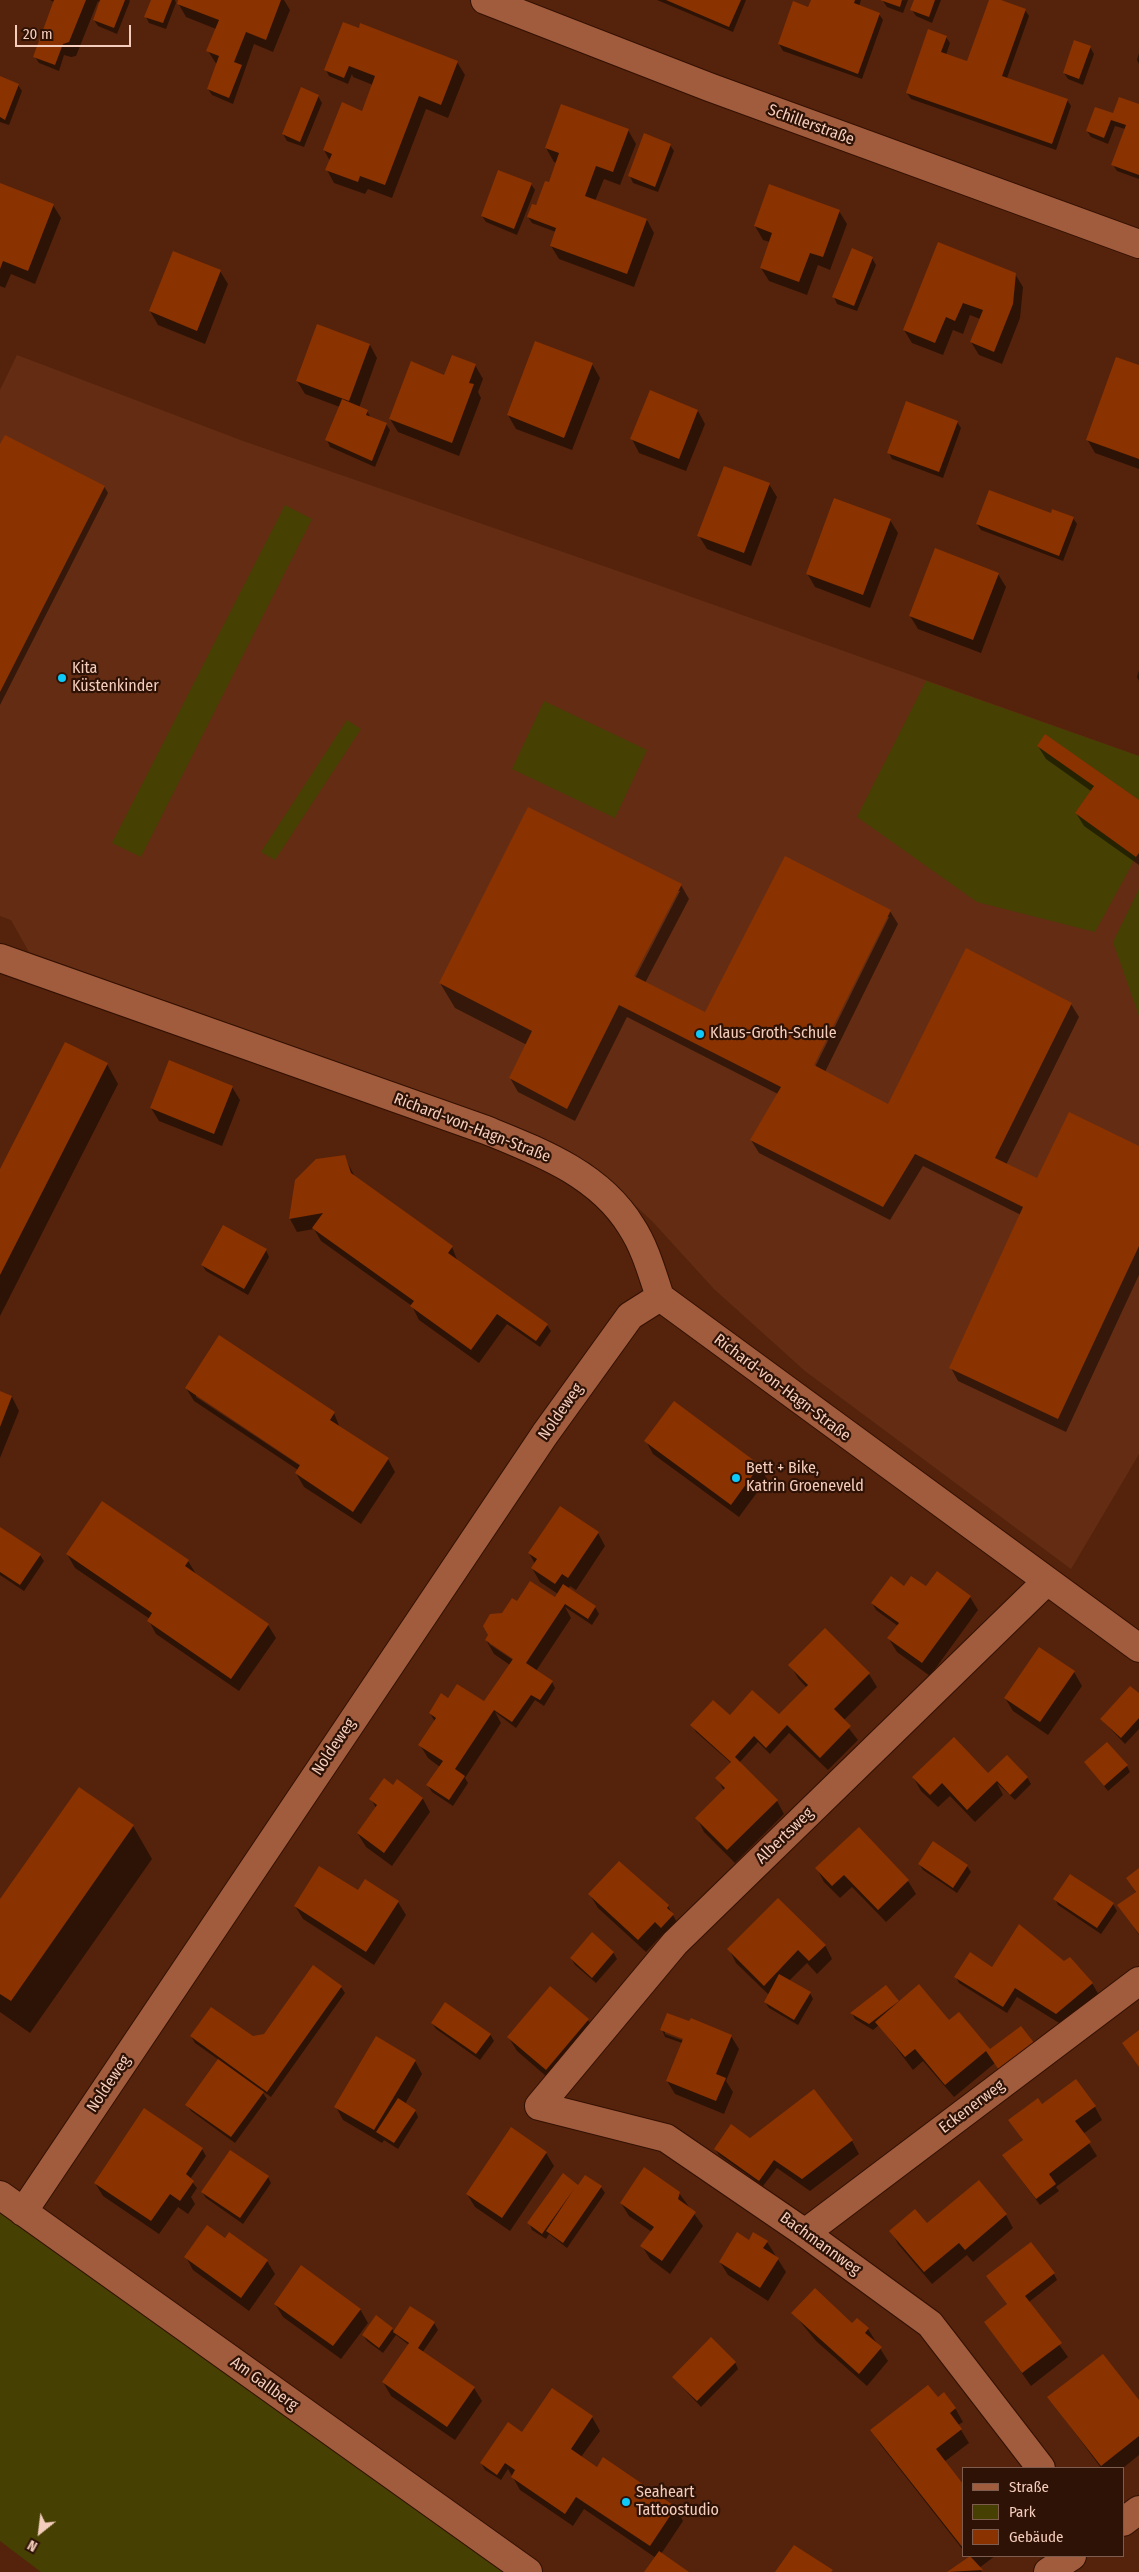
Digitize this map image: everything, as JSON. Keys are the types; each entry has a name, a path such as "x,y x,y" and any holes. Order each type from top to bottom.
{"street":[{"name":"Schillerstraße","path":"485,0 709,87 1139,244"},
{"name":"Richard-von-Hagn-Straße","path":"0,958 536,1150 582,1175 612,1200 632,1226 645,1253 660,1297 1139,1648"},
{"name":"Noldeweg","path":"24,2212 545,1434 630,1316 660,1297"},
{"name":"Albertsweg","path":"539,2106 675,1943 1047,1581"},
{"name":"Eckenerweg","path":"805,2233 1139,1981"},
{"name":"Bachmannweg","path":"539,2106 666,2138 805,2233 930,2324 1040,2467"},
{"name":"Am Gallberg","path":"0,2195 528,2572"},
{"path":"1124,2521 1139,2510"},
{"path":"1048,2572 1070,2557"}],"shaded area":[{"name":"Klaus-Groth-Schule","path":"17,355 243,441 655,584 1139,756 1139,1454 1071,1569 805,1371 714,1289 652,1221 590,1163 492,1117 29,952 11,920 0,916 0,390"}],"green space":[{"path":"285,505 312,519 141,857 112,843"},
{"path":"926,681 1139,756 1139,800 1045,735 1037,746 1094,786 1075,813 1136,857 1095,932 977,902 857,817"},
{"path":"544,701 647,750 615,818 512,769"},
{"path":"347,720 361,729 275,860 261,852"},
{"path":"1139,889 1139,1016 1113,942"},
{"path":"0,2211 507,2572 41,2572 0,2541"}],"building":[{"path":"54,0 86,0 69,42 63,44 55,65 33,57"},
{"path":"100,0 125,0 114,28 93,20"},
{"path":"151,0 172,0 163,23 144,17"},
{"path":"178,0 281,0 266,40 246,32 234,62 242,65 229,98 207,89 219,56 206,51 219,20 177,4"},
{"path":"666,0 741,0 729,27"},
{"path":"811,0 855,0 854,3 880,13 858,74 778,44 793,1 808,7"},
{"path":"880,0 902,0 900,7"},
{"path":"914,0 935,0 929,17 910,10"},
{"path":"989,0 1001,0 1026,9 1002,76 1068,99 1052,144 906,93 928,29 947,36 941,52 967,61"},
{"path":"343,22 359,28 360,23 458,61 441,105 419,96 385,185 360,176 358,182 325,170 332,154 323,150 342,102 362,111 375,76 349,66 344,78 324,70"},
{"path":"1074,40 1091,46 1079,79 1063,73"},
{"path":"0,76 19,84 5,120 0,117"},
{"path":"301,87 319,95 300,142 282,134"},
{"path":"1119,97 1139,104 1139,175 1111,165 1126,125 1111,120 1104,138 1086,131 1095,107 1113,113"},
{"path":"561,104 629,129 613,172 596,166 585,196 647,219 627,274 550,246 556,228 527,217 532,204 536,205 545,181 549,182 559,153 545,148"},
{"path":"644,133 671,144 655,187 628,176"},
{"path":"498,170 532,183 514,229 481,216"},
{"path":"0,183 54,204 28,271 3,261 0,269"},
{"path":"769,184 840,210 823,257 810,253 799,282 760,268 772,233 754,226"},
{"path":"938,242 1016,273 1013,304 994,352 970,342 983,310 963,303 955,321 946,317 935,343 903,330"},
{"path":"852,248 873,257 854,306 832,297"},
{"path":"173,251 221,270 197,331 149,311"},
{"path":"317,324 370,344 349,401 296,381"},
{"path":"535,341 593,363 564,438 507,415"},
{"path":"452,355 476,364 469,383 474,384 452,443 389,419 411,361 444,375"},
{"path":"1116,357 1139,365 1139,459 1086,440"},
{"path":"650,390 698,410 679,459 630,439"},
{"path":"342,399 368,410 366,415 387,423 372,461 325,440"},
{"path":"906,401 958,421 939,472 887,453"},
{"path":"5,435 105,486 0,692 0,444"},
{"path":"724,466 770,483 744,553 697,536"},
{"path":"989,490 1051,513 1052,509 1074,517 1059,556 976,524"},
{"path":"834,498 891,519 863,595 806,574"},
{"path":"935,548 999,573 973,640 909,616"},
{"path":"1045,734 1139,800 1139,853 1136,857 1075,813 1094,786 1037,746"},
{"name":"Klaus-Groth-Schule","path":"528,807 682,884 634,976 705,1012 785,856 891,910 814,1065 888,1104 966,948 1072,1003 995,1158 1037,1178 1069,1112 1139,1146 1139,1246 1058,1419 949,1368 1023,1207 915,1154 883,1207 750,1140 781,1087 619,1005 567,1109 509,1078 532,1031 439,983"},
{"path":"65,1042 108,1063 0,1275 0,1169"},
{"path":"169,1060 233,1086 214,1134 150,1108"},
{"path":"345,1155 351,1173 453,1246 448,1253 548,1324 536,1341 497,1314 471,1350 410,1306 414,1301 312,1228 323,1213 289,1219 295,1180 316,1159"},
{"path":"223,1225 267,1249 244,1289 201,1265"},
{"path":"219,1335 335,1412 330,1420 389,1458 353,1512 295,1473 300,1465 185,1388"},
{"path":"0,1391 12,1396 0,1427"},
{"path":"674,1401 760,1465 731,1505 644,1441"},
{"path":"102,1501 189,1560 185,1566 269,1624 231,1679 147,1621 152,1613 66,1554"},
{"path":"560,1506 599,1532 568,1578 562,1574 555,1584 531,1568 537,1559 528,1553"},
{"path":"0,1527 41,1554 20,1585 0,1572"},
{"path":"937,1571 971,1596 922,1663 887,1638 899,1623 871,1603 891,1576 904,1586 911,1576 926,1586"},
{"path":"530,1581 555,1597 563,1584 596,1606 588,1619 565,1604 526,1663 553,1681 540,1700 531,1695 512,1722 494,1710 455,1769 465,1776 449,1800 426,1785 443,1761 418,1745 436,1718 429,1713 441,1693 448,1698 457,1684 484,1701 513,1659 485,1640 488,1635 483,1626 490,1614 502,1613 512,1598 517,1601"},
{"path":"825,1628 870,1673 834,1709 851,1726 820,1758 787,1725 766,1748 754,1736 735,1757 778,1800 727,1850 695,1818 725,1788 715,1778 731,1762 690,1725 713,1700 730,1715 752,1690 779,1714 808,1685 788,1665"},
{"path":"1039,1647 1075,1671 1040,1722 1004,1698"},
{"path":"1130,1686 1139,1693 1139,1718 1121,1738 1100,1719"},
{"path":"954,1737 988,1773 1007,1755 1028,1777 1010,1795 997,1781 967,1810 942,1783 930,1795 912,1777"},
{"path":"1107,1742 1128,1765 1104,1786 1084,1762"},
{"path":"384,1778 393,1785 397,1779 423,1798 384,1853 357,1833 377,1805 369,1799"},
{"path":"79,1787 134,1825 11,2001 0,1994 0,1899"},
{"path":"859,1827 909,1880 878,1910 844,1875 832,1886 815,1868"},
{"path":"933,1841 968,1865 953,1888 918,1864"},
{"path":"619,1861 669,1905 667,1908 674,1914 661,1928 655,1922 638,1940 588,1894"},
{"path":"319,1866 358,1890 365,1879 399,1901 366,1952 294,1906"},
{"path":"1139,1868 1139,1934 1117,1905 1136,1892 1126,1878"},
{"path":"1070,1874 1114,1903 1097,1928 1053,1899"},
{"path":"778,1898 826,1945 809,1961 798,1950 764,1986 727,1949"},
{"path":"1019,1924 1064,1961 1070,1957 1093,1983 1056,2014 1015,1988 1003,2007 954,1977 970,1952 992,1967"},
{"path":"592,1932 614,1952 592,1978 570,1958"},
{"path":"313,1965 342,1986 267,2092 190,2036 211,2007 253,2036 264,2034"},
{"path":"779,1974 811,1992 794,2020 764,2002"},
{"path":"919,1984 949,2020 959,2012 990,2049 1021,2026 1035,2044 999,2070 986,2051 945,2085 915,2049 905,2057 875,2022"},
{"path":"886,1985 899,2001 869,2024 850,2013"},
{"path":"550,1986 589,2019 546,2070 507,2037"},
{"path":"445,2002 491,2034 476,2054 431,2023"},
{"path":"667,2013 689,2021 691,2018 732,2035 716,2074 726,2078 716,2101 666,2081 683,2039 660,2030"},
{"path":"1139,2030 1139,2067 1122,2043"},
{"path":"376,2036 416,2060 374,2130 334,2107"},
{"path":"218,2059 264,2092 231,2137 185,2105"},
{"path":"1076,2079 1096,2106 1075,2121 1091,2142 1049,2174 1056,2184 1036,2199 1002,2155 1023,2140 1008,2120 1038,2098 1042,2104"},
{"path":"814,2089 853,2140 802,2179 774,2160 759,2181 714,2149 731,2124 750,2138"},
{"path":"398,2098 416,2110 394,2143 376,2132"},
{"path":"144,2108 203,2148 186,2174 194,2181 180,2201 170,2194 151,2221 94,2183"},
{"path":"511,2127 547,2152 502,2218 466,2194"},
{"path":"230,2150 269,2176 240,2218 201,2192"},
{"path":"644,2167 680,2192 678,2199 696,2212 662,2261 640,2246 654,2227 620,2203"},
{"path":"563,2173 578,2185 585,2175 602,2186 563,2243 546,2231 574,2189 542,2234 527,2223"},
{"path":"979,2180 1007,2214 965,2250 959,2243 924,2272 889,2231 915,2209 927,2223"},
{"path":"207,2225 225,2238 229,2232 268,2260 241,2298 184,2257"},
{"path":"737,2232 749,2240 753,2232 768,2241 763,2248 779,2258 760,2288 719,2262"},
{"path":"1031,2242 1055,2273 1025,2296 1062,2343 1022,2373 984,2322 1007,2304 986,2276"},
{"path":"301,2265 361,2309 333,2346 274,2304"},
{"path":"815,2288 852,2323 857,2318 869,2328 865,2333 882,2347 859,2374 791,2313"},
{"path":"410,2306 435,2322 418,2348 475,2387 447,2427 382,2382 409,2343 393,2332"},
{"path":"376,2315 393,2328 379,2348 362,2335"},
{"path":"711,2337 736,2362 697,2401 672,2377"},
{"path":"1103,2354 1139,2400 1139,2436 1101,2466 1047,2397"},
{"path":"928,2385 938,2397 944,2392 956,2408 950,2413 962,2429 936,2449 962,2483 962,2547 870,2430"},
{"path":"552,2388 593,2416 571,2449 597,2467 603,2457 676,2507 650,2546 576,2497 565,2514 511,2477 515,2470 505,2463 497,2475 480,2463 508,2422 522,2432"},
{"path":"794,2545 833,2570 831,2572 775,2572"},
{"path":"659,2551 689,2572 644,2572"},
{"path":"969,2557 971,2557 983,2570 947,2572"}],"place":[{"name":"Kita Küstenkinder","path":"62,678"},
{"name":"Klaus-Groth-Schule","path":"700,1034"},
{"name":"Bett + Bike, Katrin Groeneveld","path":"736,1478"},
{"name":"Seaheart Tattoostudio","path":"626,2502"}]}
